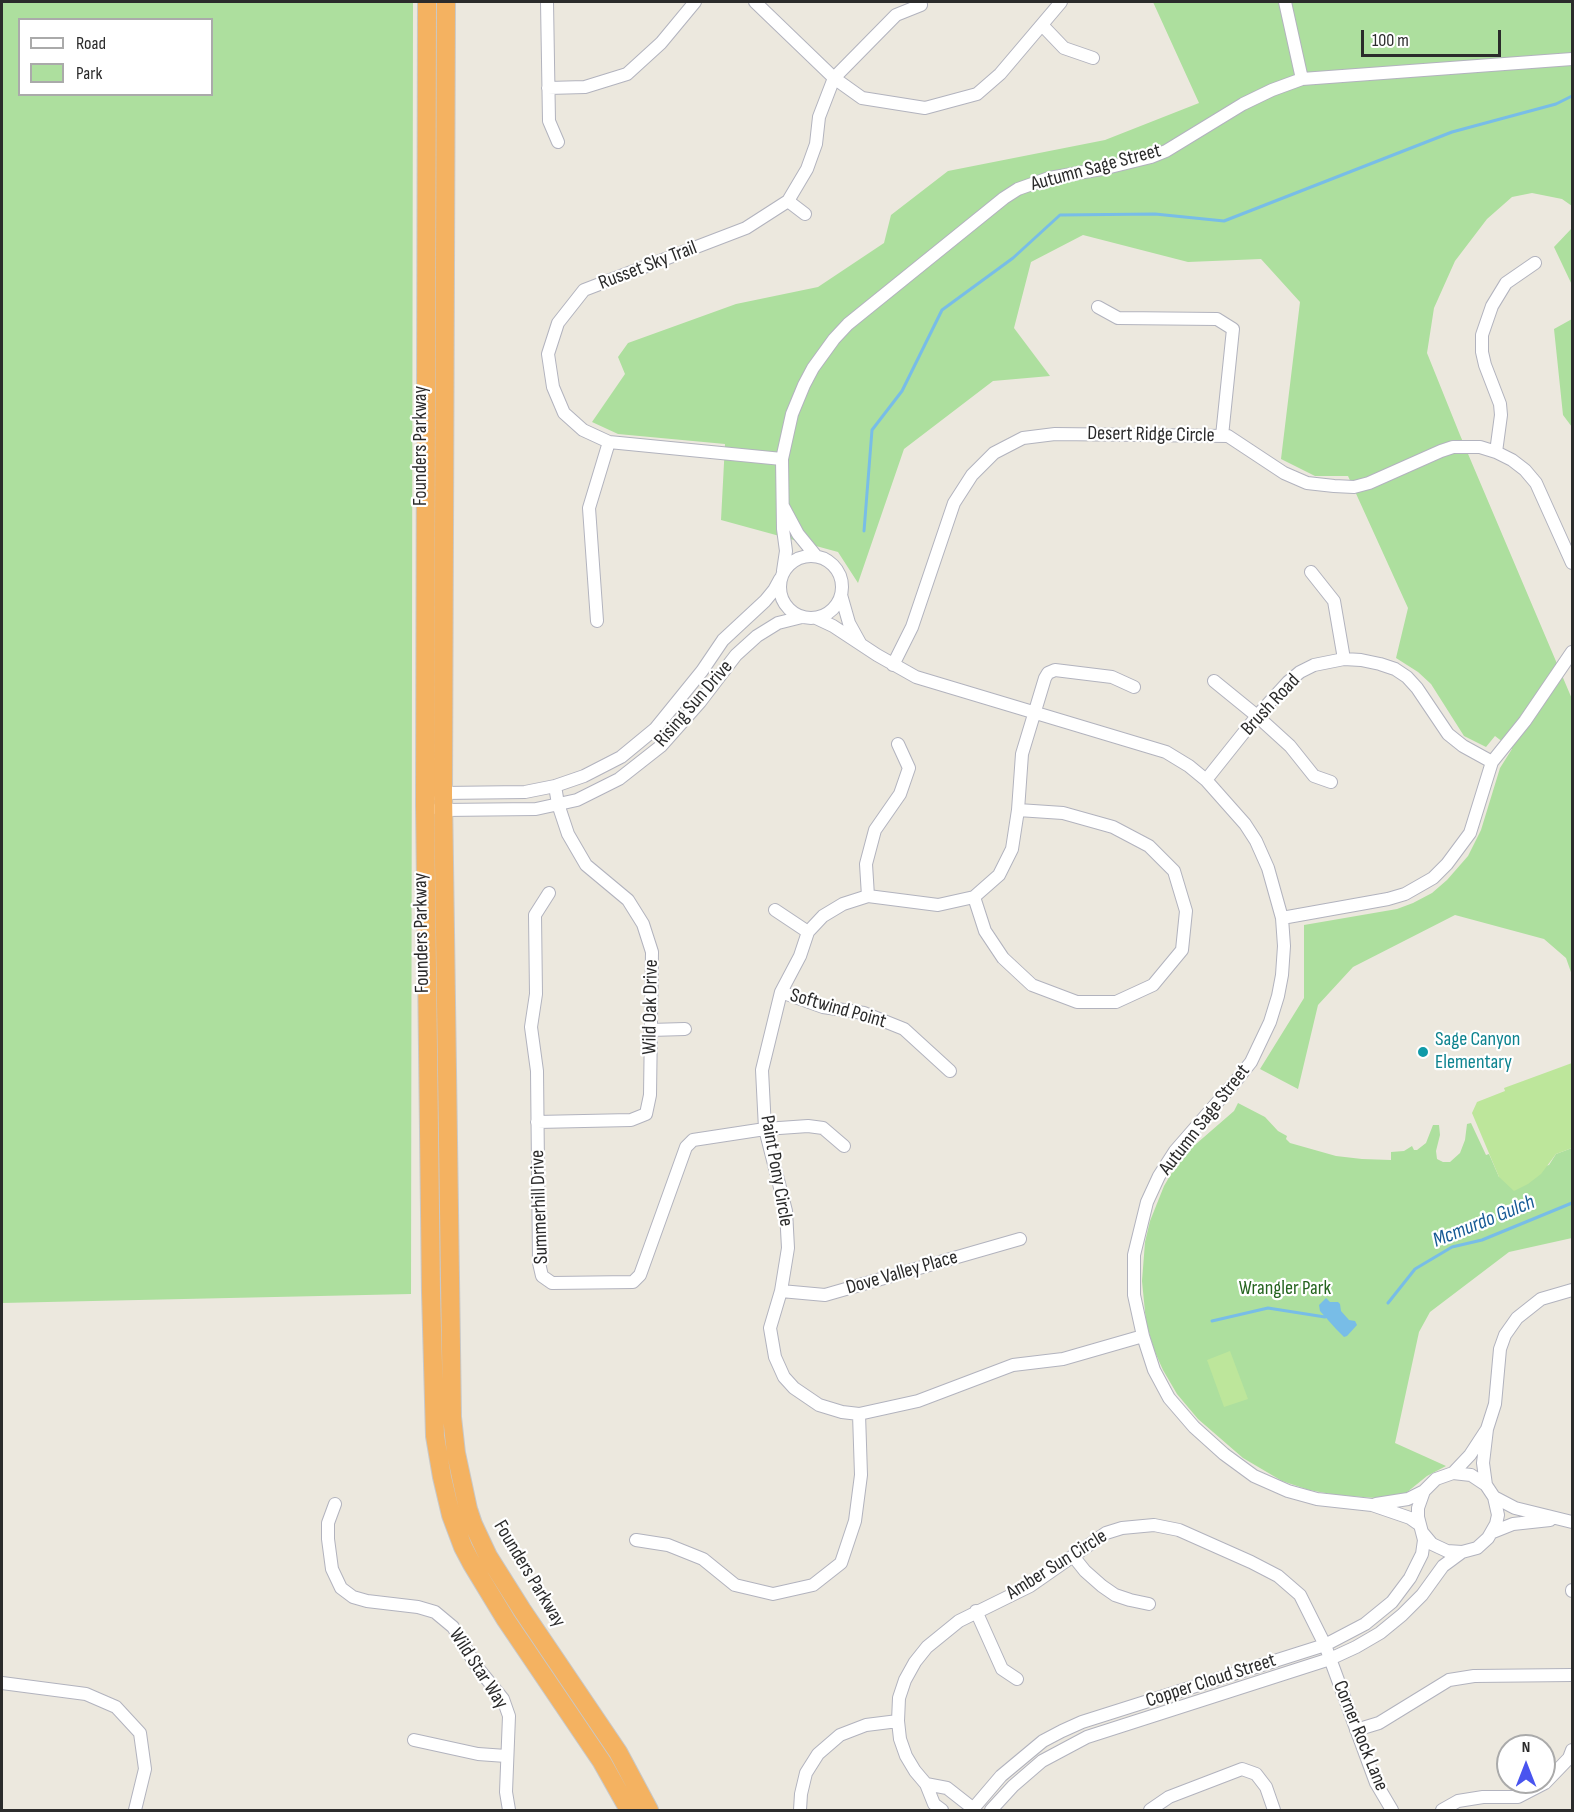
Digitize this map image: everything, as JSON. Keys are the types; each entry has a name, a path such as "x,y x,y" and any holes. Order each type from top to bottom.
{"highway":[{"name":"Founders Parkway","path":"428,2 425,806 435,1436 442,1477 456,1531 472,1564 506,1620 602,1762 628,1810"},
{"name":"Founders Parkway","path":"446,2 443,802 452,1418 459,1473 473,1524 488,1556 618,1752 649,1810"}],"street":[{"path":"547,2 549,121 558,142"},
{"path":"548,88 585,87 627,74 661,43 695,2"},
{"path":"755,2 834,78 862,98 925,108 977,94 1000,74 1061,2"},
{"path":"1285,2 1302,79"},
{"path":"834,78 896,15 921,5"},
{"path":"1042,25 1064,48 1093,58"},
{"name":"Autumn Sage Street","path":"782,575 786,551 782,505 782,459 792,414 813,368 848,324 1004,198 1025,186 1049,178 1102,169 1151,157 1166,151 1243,104 1302,79 1572,59"},
{"name":"Russet Sky Trail","path":"782,459 609,442 584,430 564,413 553,387 548,354 558,323 584,290 746,228 788,201 807,169 816,144 819,117 834,78"},
{"path":"788,201 805,213"},
{"path":"1496,452 1501,414 1500,404 1485,365 1482,335 1486,318 1506,283 1535,263"},
{"path":"1098,307 1118,318 1217,319 1233,329 1222,436"},
{"name":"Desert Ridge Circle","path":"893,664 912,627 954,503 972,475 994,453 1023,438 1055,434 1228,436 1284,473 1307,483 1354,487 1369,483 1453,447 1480,447 1512,460 1536,483 1572,563"},
{"path":"597,621 590,508 609,442"},
{"name":"Autumn Sage Street","path":"782,505 798,534 816,556"},
{"path":"816,556 826,559 840,574 841,595 838,603 825,615 816,618 802,617 788,609 783,602 779,587 782,575 790,563 798,558 816,556"},
{"path":"1311,572 1334,601 1344,659"},
{"name":"Rising Sun Drive","path":"425,806 555,786 584,776 621,757 655,729 702,671 723,640 765,601 782,575"},
{"path":"841,595 849,623 861,644"},
{"name":"Rising Sun Drive","path":"443,802 536,809 577,800 619,779 661,746 700,702 736,655 757,636 778,623 802,617"},
{"name":"Autumn Sage Street","path":"816,618 916,677 1166,752 1206,780 1245,824 1256,841 1268,868 1282,918 1284,946 1282,975 1270,1022 1251,1062 1175,1151 1159,1176 1147,1202 1136,1242 1134,1262 1134,1295 1143,1336 1154,1370 1169,1398 1194,1427 1224,1454 1254,1476 1288,1491 1317,1499 1372,1505 1404,1515 1421,1529"},
{"path":"1282,918 1388,899 1405,894 1433,878 1447,864 1470,833 1492,762 1525,721 1572,652"},
{"name":"Brush Road","path":"1206,780 1257,716 1288,682 1300,672 1314,665 1344,659 1380,664 1395,669 1407,677 1448,734 1463,746 1492,762"},
{"name":"Paint Pony Circle","path":"1134,687 1112,677 1055,670 1048,673 1022,754 1018,810 1012,849 999,875 974,897 938,905 868,896 843,904 823,916 808,932 800,956 781,992 762,1070 765,1130 786,1211 788,1248 781,1291 770,1328 775,1357 784,1377 794,1388 819,1405 859,1414 918,1401 1013,1365 1063,1359 1143,1336"},
{"path":"1214,681 1290,746 1314,776 1331,782"},
{"path":"868,896 866,864 875,830 900,794 909,768 898,744"},
{"name":"Wild Oak Drive","path":"537,1122 631,1120 646,1114 650,1095 652,952 643,924 628,900 586,865 568,834 558,804 555,786"},
{"path":"974,897 985,931 1003,958 1032,985 1077,1002 1116,1002 1153,985 1182,950 1186,911 1174,871 1149,846 1113,826 1063,813 1018,810"},
{"name":"Summerhill Drive","path":"549,893 535,915 536,994 531,1027 537,1071 539,1263 542,1276 552,1282 633,1282 640,1275 648,1256 686,1147 693,1140 765,1130"},
{"path":"775,910 808,932"},
{"name":"Softwind Point","path":"781,992 823,1007 864,1013 904,1029 950,1071"},
{"path":"650,1030 685,1029"},
{"path":"765,1130 793,1126 823,1128 844,1146"},
{"name":"Dove Valley Place","path":"781,1291 825,1295 1020,1239"},
{"path":"1486,1485 1483,1463 1487,1429 1495,1404 1500,1349 1505,1335 1517,1318 1541,1299 1572,1290"},
{"path":"636,1540 668,1545 703,1559 735,1585 773,1594 813,1585 841,1563 855,1521 861,1475 859,1414"},
{"path":"1453,1473 1470,1455 1487,1429"},
{"path":"1453,1473 1471,1475 1486,1485 1494,1497 1498,1515 1493,1532 1483,1544 1470,1551 1462,1552 1447,1551 1432,1544 1421,1529 1418,1508 1424,1491 1436,1479 1453,1473"},
{"name":"Autumn Sage Street","path":"1372,1505 1408,1498 1424,1491"},
{"path":"1494,1497 1515,1508 1572,1522"},
{"name":"Wild Star Way","path":"335,1504 328,1523 328,1539 332,1569 341,1588 354,1597 367,1601 418,1607 435,1612 453,1627 477,1667 503,1699 509,1716 506,1756 506,1792 509,1810"},
{"path":"1493,1532 1513,1524 1558,1519"},
{"name":"Amber Sun Circle","path":"942,1810 934,1804 926,1784 906,1756 900,1739 899,1698 904,1680 927,1647 942,1633 976,1611 1030,1586 1106,1533 1122,1528 1154,1525 1179,1530 1251,1562 1287,1582 1306,1604 1330,1659"},
{"name":"Copper Cloud Street","path":"974,1810 1001,1776 1042,1741 1062,1731 1106,1714 1325,1645 1365,1624 1392,1602 1410,1578 1422,1554 1424,1540 1421,1529"},
{"name":"Copper Cloud Street","path":"991,1810 1013,1786 1042,1761 1087,1737 1330,1659 1380,1633 1422,1595 1443,1566 1462,1552"},
{"path":"1073,1556 1085,1571 1115,1595 1149,1604"},
{"path":"976,1611 1002,1669 1017,1679"},
{"name":"Corner Rock Lane","path":"1330,1659 1376,1783 1392,1810"},
{"path":"1356,1730 1379,1723 1449,1680 1474,1676 1572,1675"},
{"path":"2,1683 86,1694 116,1707 140,1733 145,1768 135,1810"},
{"path":"800,1810 806,1773 818,1754 840,1735 866,1725 898,1721"},
{"path":"414,1740 478,1754 506,1756"},
{"path":"1442,1810 1458,1801 1483,1797 1518,1797 1545,1783 1569,1758 1572,1750"},
{"path":"1150,1810 1169,1797 1242,1769 1256,1774 1266,1787 1274,1810"},
{"path":"926,1784 947,1788 974,1810"}],"green space":[{"path":"2,2 413,2 411,1294 2,1303"},
{"path":"1153,2 1572,2 1572,206 1562,199 1532,193 1512,197 1487,219 1455,261 1434,308 1427,353 1572,699 1572,975 1566,958 1544,939 1455,915 1353,967 1318,1005 1298,1089 1260,1069 1304,998 1304,925 1397,909 1432,893 1468,856 1481,830 1500,768 1512,749 1495,736 1486,747 1464,736 1431,684 1418,672 1396,658 1408,608 1348,476 1315,476 1281,459 1300,302 1261,259 1188,262 1083,235 1031,262 1014,328 1050,376 993,381 904,449 858,583 838,552 721,520 725,444 618,434 592,422 625,374 618,357 628,343 736,304 818,287 884,243 891,215 948,171 1105,140 1199,103"},
{"path":"1572,228 1572,285 1554,247"},
{"path":"1572,319 1572,427 1563,415 1554,329"},
{"path":"1572,1063 1572,1148 1556,1154 1541,1174 1514,1191 1499,1177 1472,1113 1477,1102 1505,1091 1504,1088"},
{"name":"Wrangler Park","path":"1238,1103 1265,1117 1278,1131 1287,1136 1286,1139 1290,1143 1336,1156 1391,1160 1391,1152 1404,1151 1412,1146 1414,1150 1417,1150 1426,1143 1433,1125 1439,1125 1437,1159 1450,1162 1460,1153 1465,1140 1467,1124 1471,1123 1499,1177 1549,1165 1556,1154 1572,1148 1572,1238 1509,1252 1430,1312 1419,1332 1395,1443 1446,1466 1427,1476 1406,1493 1389,1499 1336,1495 1309,1490 1282,1481 1243,1458 1198,1419 1177,1394 1154,1350 1146,1322 1142,1281 1145,1242 1150,1221 1164,1186 1181,1157 1234,1111"},
{"path":"1230,1351 1248,1399 1224,1407 1207,1360"}],"water":[{"path":"1326,1298 1330,1302 1338,1302 1341,1311 1349,1320 1355,1321 1357,1325 1347,1336 1344,1337 1320,1311 1319,1305"}],"waterway":[{"path":"864,531 872,430 902,391 942,310 1013,258 1060,215 1155,214 1224,221 1452,132 1556,104 1572,96"},
{"name":"Mcmurdo Gulch","path":"1388,1303 1415,1269 1452,1247 1482,1240 1572,1203"},
{"name":"Mcmurdo Gulch","path":"1212,1321 1268,1308 1325,1317"}],"place":[{"name":"Sage Canyon Elementary","path":"1423,1052"}]}
